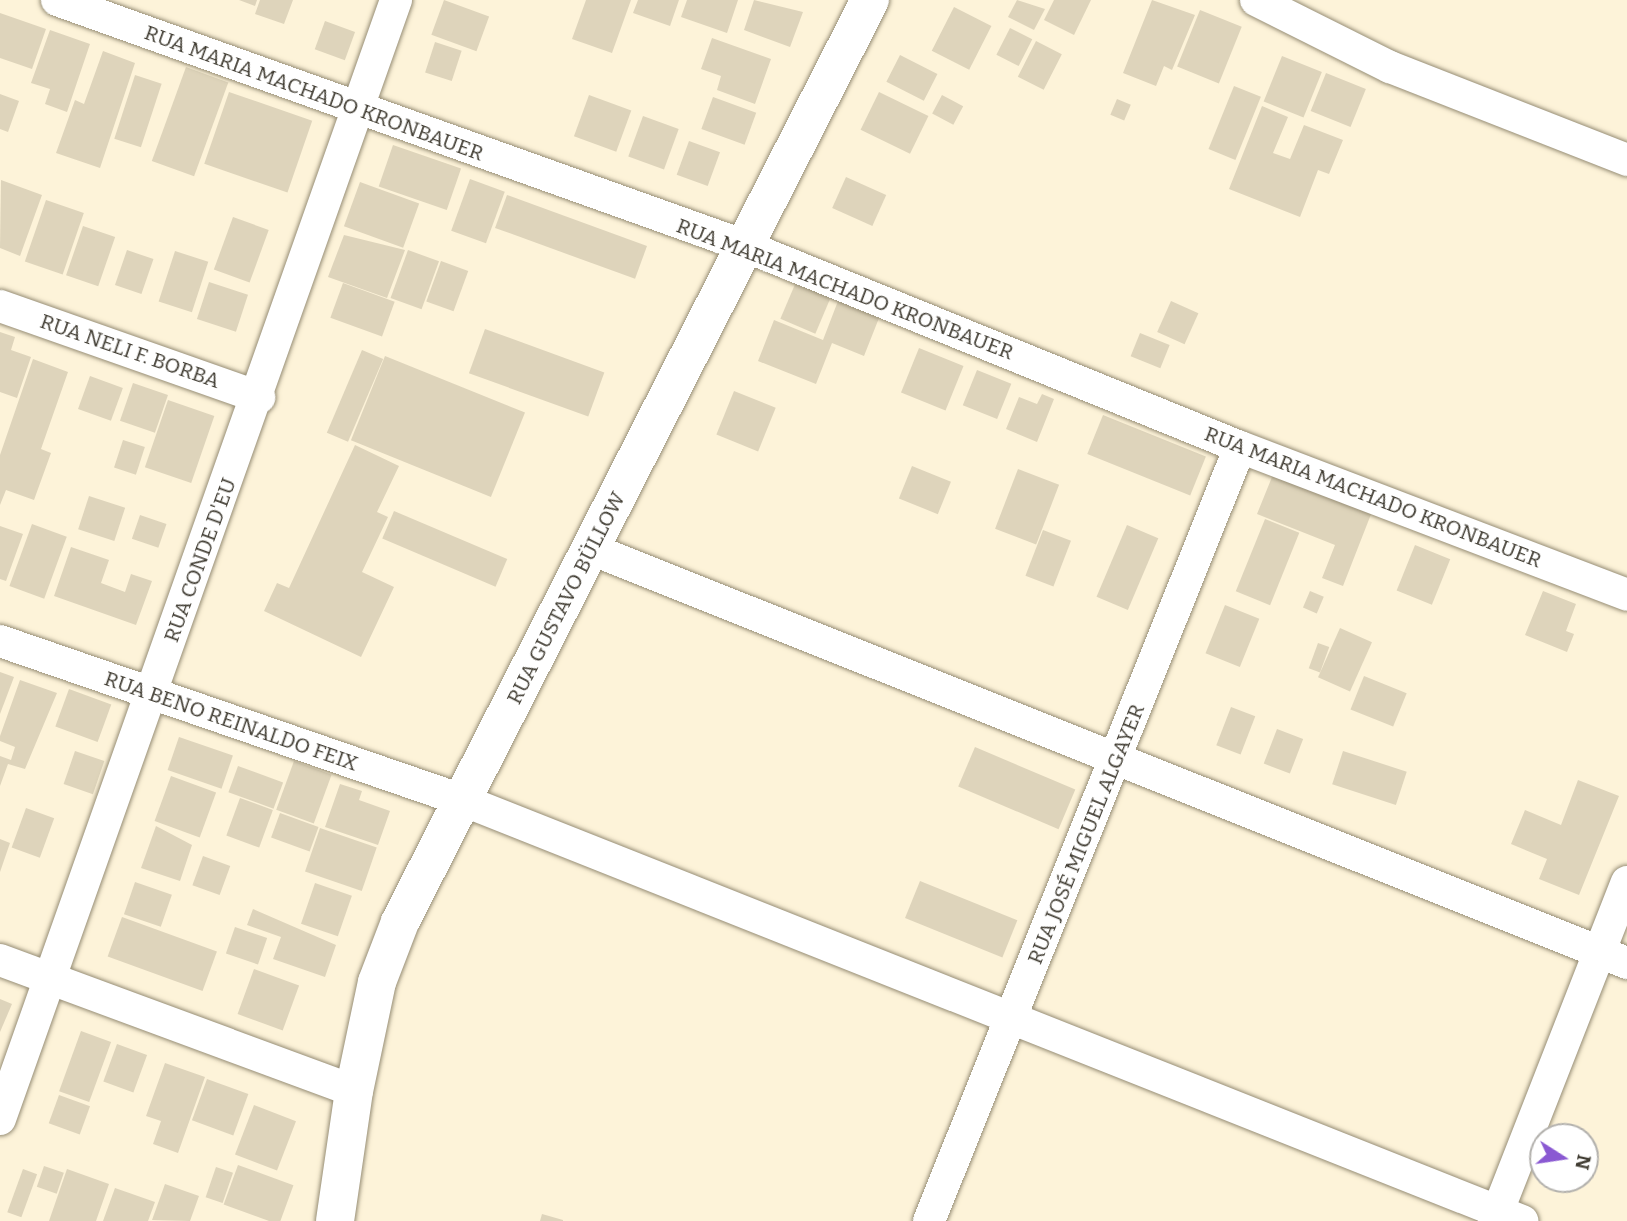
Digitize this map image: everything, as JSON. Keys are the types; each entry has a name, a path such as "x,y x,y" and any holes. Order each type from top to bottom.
{"main road":[{"name":"RUA GUSTAVO BÜLLOW","path":"335,1221 354,1091 377,982 400,922 870,0"}],"street":[{"name":"RUA MARIA MACHADO KRONBAUER","path":"57,0 745,246 1240,447 1627,595"},
{"name":"RUA CONDE D'EU","path":"0,1119 259,397 356,109 396,0"},
{"path":"1256,0 1390,68 1627,160"},
{"name":"RUA NELI F. BORBA","path":"0,306 259,397"},
{"name":"RUA JOSÉ MIGUEL ALGAYER","path":"929,1221 1010,1017 1118,759 1240,447"},
{"path":"591,549 1613,957"},
{"name":"RUA BENO REINALDO FEIX","path":"0,640 463,800 1010,1017 1505,1218"},
{"path":"1505,1218 1613,957 1627,882"},
{"path":"0,960 354,1091"}],"building":[{"path":"239,0 257,0 255,6"},
{"path":"260,0 293,0 284,24 255,14"},
{"path":"444,0 489,16 476,51 431,35"},
{"path":"586,0 631,0 612,53 572,39"},
{"path":"638,0 679,0 670,26 633,13"},
{"path":"687,0 738,0 727,33 681,17"},
{"path":"754,0 803,12 790,47 744,30"},
{"path":"1017,0 1045,9 1034,30 1008,17"},
{"path":"1054,0 1091,0 1074,35 1044,20"},
{"path":"1152,0 1195,15 1172,70 1164,66 1156,86 1123,73"},
{"path":"954,7 991,26 969,70 932,51"},
{"path":"1200,10 1242,27 1219,83 1177,67"},
{"path":"0,13 46,29 32,69 0,58"},
{"path":"325,21 355,32 345,60 315,49"},
{"path":"1010,28 1032,39 1019,66 996,55"},
{"path":"50,30 90,44 67,112 45,104 50,89 31,83"},
{"path":"712,38 771,59 755,104 717,90 721,76 701,69"},
{"path":"1036,41 1062,54 1044,90 1018,77"},
{"path":"435,42 462,51 452,81 425,72"},
{"path":"103,51 135,63 100,168 56,153 75,100 84,104"},
{"path":"900,55 937,74 924,101 886,82"},
{"path":"1282,56 1322,72 1304,118 1264,101"},
{"path":"186,67 228,82 194,176 152,161"},
{"path":"1326,73 1366,89 1351,127 1311,111"},
{"path":"135,75 162,84 141,147 114,139"},
{"path":"1234,86 1261,97 1235,160 1209,149"},
{"path":"229,92 312,121 287,193 204,164"},
{"path":"879,92 928,116 910,154 861,130"},
{"path":"0,94 19,101 8,132 0,129"},
{"path":"589,95 631,110 616,152 574,136"},
{"path":"942,95 963,106 953,125 932,114"},
{"path":"713,97 756,113 745,145 701,129"},
{"path":"1117,99 1131,105 1124,121 1110,115"},
{"path":"1262,106 1288,117 1273,153 1290,159 1304,125 1343,140 1329,174 1318,170 1300,217 1229,189"},
{"path":"643,116 679,129 664,169 628,156"},
{"path":"689,141 720,152 708,186 677,175"},
{"path":"393,145 461,168 447,210 379,187"},
{"path":"846,177 886,195 872,226 832,208"},
{"path":"470,179 505,192 486,243 451,231"},
{"path":"1,180 42,195 20,256 0,248"},
{"path":"360,182 419,204 403,248 344,226"},
{"path":"507,195 647,246 635,279 495,228"},
{"path":"46,200 84,213 63,274 25,261"},
{"path":"233,217 269,230 250,283 214,270"},
{"path":"83,226 115,237 98,286 66,275"},
{"path":"344,235 405,250 387,298 328,277"},
{"path":"127,250 153,259 141,294 115,285"},
{"path":"408,250 439,261 422,309 391,298"},
{"path":"175,251 208,262 192,312 159,301"},
{"path":"441,261 468,271 454,311 426,301"},
{"path":"209,282 248,295 236,332 197,319"},
{"path":"796,282 831,297 815,334 780,319"},
{"path":"343,283 395,302 382,337 330,318"},
{"path":"838,301 879,318 864,356 832,343 816,384 758,361 774,320 823,340"},
{"path":"1171,301 1198,313 1185,344 1157,332"},
{"path":"485,329 604,372 588,417 469,373"},
{"path":"0,332 15,337 11,350 31,357 17,398 0,392"},
{"path":"1140,333 1170,345 1160,368 1131,356"},
{"path":"919,348 964,366 946,410 901,393"},
{"path":"362,350 383,359 348,442 327,433"},
{"path":"385,356 525,413 491,497 351,440"},
{"path":"33,359 68,372 41,449 51,453 34,500 6,490 0,505 0,455"},
{"path":"977,370 1011,384 997,419 963,405"},
{"path":"90,376 123,388 111,421 78,409"},
{"path":"133,383 168,395 155,433 120,421"},
{"path":"734,391 776,408 758,451 716,435"},
{"path":"1042,394 1054,399 1037,442 1006,429 1019,397 1037,404"},
{"path":"168,400 214,416 191,483 145,467"},
{"path":"1103,415 1206,457 1190,496 1087,454"},
{"path":"123,440 145,447 136,475 114,468"},
{"path":"355,445 399,466 377,512 388,517 362,572 394,587 361,657 264,611 277,583 289,588"},
{"path":"912,466 951,482 938,514 899,498"},
{"path":"1018,469 1059,485 1036,545 995,529"},
{"path":"1274,472 1375,504 1343,586 1322,578 1335,545 1257,514"},
{"path":"89,496 125,508 114,541 78,529"},
{"path":"394,511 507,559 496,587 382,539"},
{"path":"140,515 166,524 158,548 132,539"},
{"path":"1265,519 1299,533 1270,605 1236,591"},
{"path":"32,524 67,537 44,599 9,586"},
{"path":"1127,525 1158,538 1128,610 1097,597"},
{"path":"0,526 23,534 6,581 0,579"},
{"path":"1043,530 1071,541 1053,586 1025,576"},
{"path":"1415,545 1450,559 1432,605 1397,590"},
{"path":"71,547 109,560 101,583 125,592 131,574 152,581 136,625 54,596"},
{"path":"1310,591 1324,597 1317,613 1303,608"},
{"path":"1543,591 1576,604 1566,631 1574,634 1567,652 1525,635"},
{"path":"1225,605 1259,619 1240,667 1206,653"},
{"path":"1340,628 1372,642 1350,692 1318,677"},
{"path":"1318,643 1329,647 1320,672 1309,668"},
{"path":"0,672 14,677 0,714"},
{"path":"1364,676 1407,693 1393,727 1351,709"},
{"path":"20,680 57,693 25,769 8,764 0,786 0,756 11,760 15,747 0,741 0,736"},
{"path":"69,689 111,704 98,742 55,727"},
{"path":"1231,707 1255,716 1241,755 1216,745"},
{"path":"1277,729 1303,739 1290,774 1264,764"},
{"path":"179,737 233,756 221,789 168,770"},
{"path":"975,747 1075,790 1059,829 958,787"},
{"path":"75,751 104,761 93,794 64,784"},
{"path":"1343,751 1407,772 1396,805 1332,784"},
{"path":"294,761 332,775 314,824 276,810"},
{"path":"238,766 283,782 274,809 228,792"},
{"path":"171,776 216,792 200,838 155,821"},
{"path":"1578,780 1619,796 1579,895 1539,879 1547,859 1511,844 1525,810 1561,825"},
{"path":"340,784 362,791 359,800 390,811 378,845 325,827"},
{"path":"240,798 273,810 259,848 226,836"},
{"path":"26,808 54,818 40,858 12,847"},
{"path":"280,813 319,827 310,851 271,837"},
{"path":"156,826 192,845 180,881 141,868"},
{"path":"320,828 377,848 362,891 305,871"},
{"path":"0,839 10,843 0,872"},
{"path":"203,856 230,866 220,895 192,885"},
{"path":"920,881 1017,920 1002,957 905,918"},
{"path":"135,882 172,895 161,927 124,914"},
{"path":"315,883 352,896 338,936 301,924"},
{"path":"253,909 336,945 325,977 273,959 281,937 247,925"},
{"path":"122,917 217,952 203,991 108,956"},
{"path":"235,927 267,938 258,965 226,953"},
{"path":"254,969 299,985 283,1031 238,1014"},
{"path":"0,999 12,1004 0,1032"},
{"path":"81,1031 111,1042 89,1102 59,1091"},
{"path":"117,1044 147,1055 133,1093 103,1082"},
{"path":"165,1063 205,1077 178,1153 153,1144 161,1121 146,1116"},
{"path":"207,1079 248,1094 233,1135 192,1120"},
{"path":"59,1095 90,1106 80,1134 49,1123"},
{"path":"254,1105 296,1121 277,1171 235,1154"},
{"path":"238,1165 293,1185 280,1221 269,1221 224,1204"},
{"path":"44,1166 64,1173 57,1194 37,1187"},
{"path":"216,1167 233,1173 223,1203 206,1197"},
{"path":"23,1169 37,1174 21,1217 7,1212"},
{"path":"67,1169 109,1184 96,1221 49,1221"},
{"path":"165,1184 199,1196 190,1221 152,1220"},
{"path":"115,1188 155,1202 148,1221 103,1221"},
{"path":"542,1214 563,1220 563,1221 540,1221"}]}
